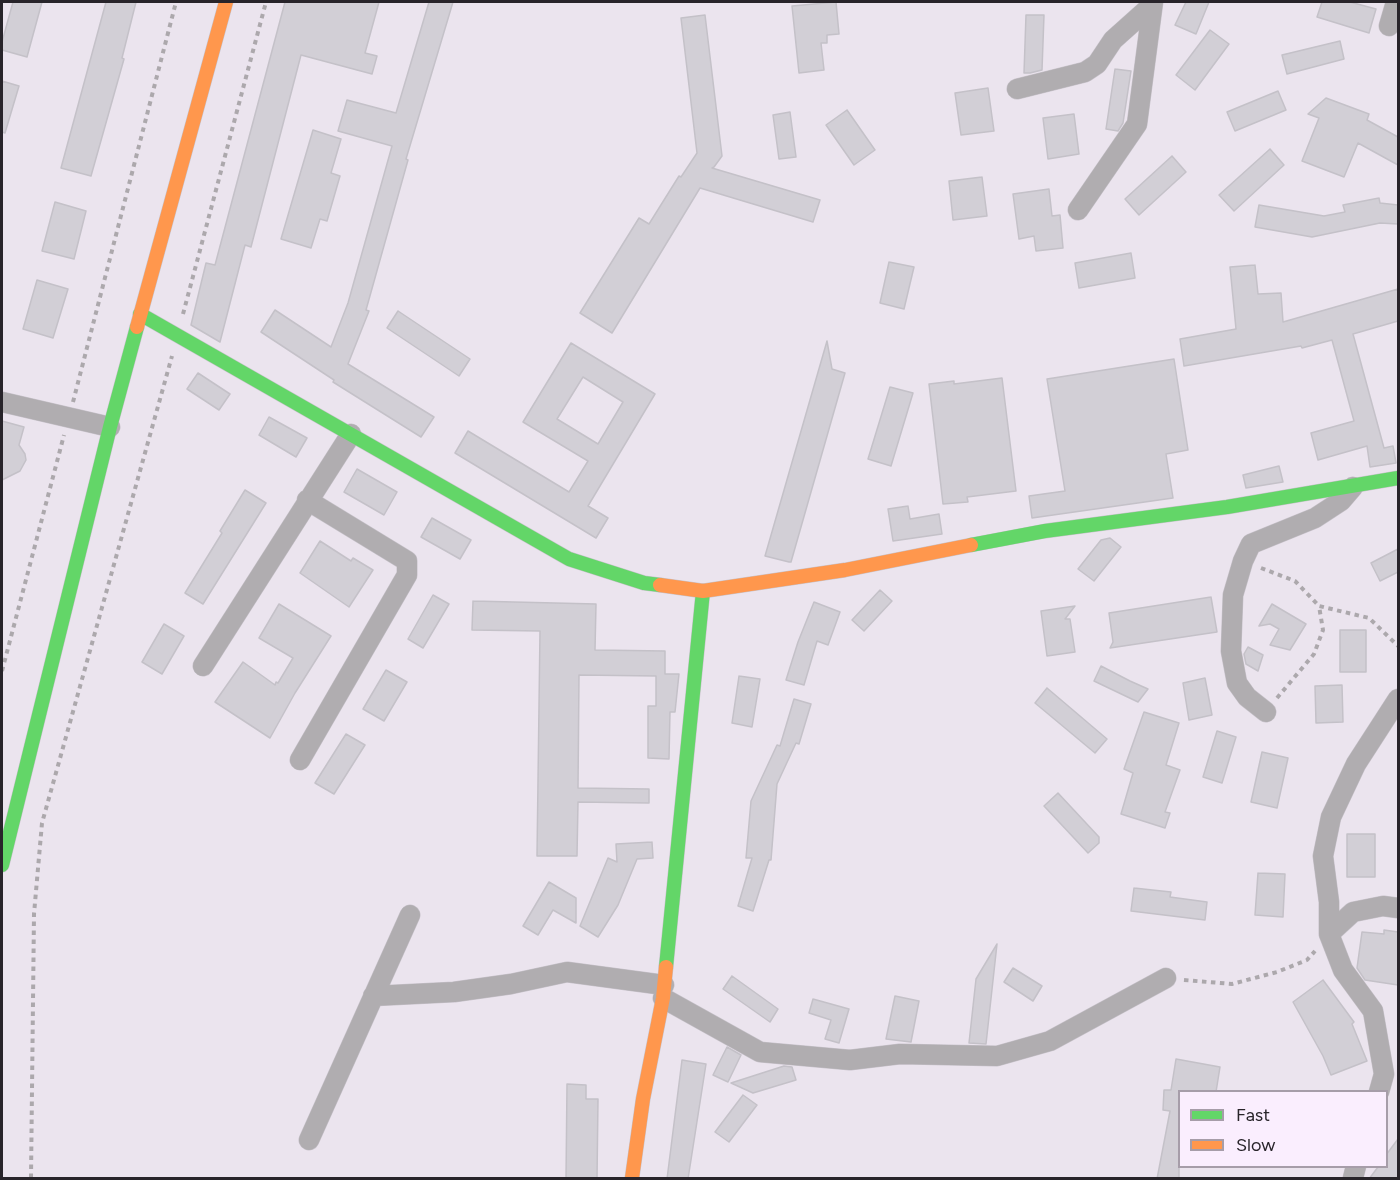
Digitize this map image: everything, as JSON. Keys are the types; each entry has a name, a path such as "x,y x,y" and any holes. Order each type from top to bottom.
{"street":[{"path":"2,865 110,427 226,2"},
{"path":"1389,26 1396,2"},
{"path":"1017,89 1085,72 1097,64 1113,40 1152,4"},
{"path":"1078,210 1137,124 1152,4"},
{"path":"140,314 569,559 644,584 703,591 845,570 1045,531 1227,507 1398,478"},
{"path":"2,402 110,427"},
{"path":"203,666 351,434"},
{"path":"1266,711 1247,697 1237,683 1231,651 1233,596 1243,561 1251,544 1316,518 1341,501 1353,487"},
{"path":"300,760 408,575 407,561 307,500"},
{"path":"632,1179 643,1099 663,992 703,591"},
{"path":"1380,1090 1384,1074 1372,1011 1343,970 1329,934 1329,902 1323,856 1331,817 1356,764 1398,699"},
{"path":"1329,934 1353,912 1383,906 1398,908"},
{"path":"309,1140 411,915"},
{"path":"373,996 454,992 511,984 567,972 663,992 760,1052 850,1060 900,1054 997,1056 1050,1041 1166,978"}],"path":[{"path":"2,671 176,2"},
{"path":"31,1179 34,914 42,823 178,335 266,2"},
{"path":"1243,561 1294,581 1319,606 1369,618 1398,646"},
{"path":"1266,711 1314,654 1323,630 1319,606"},
{"path":"1166,978 1232,984 1277,972 1307,960 1329,934"}],"building":[{"path":"13,2 42,2 27,57 2,50"},
{"path":"106,2 136,2 122,58 124,59 91,176 61,168"},
{"path":"285,2 379,2 365,53 377,56 372,74 301,55 251,247 245,245 220,342 191,325 206,263 215,265"},
{"path":"429,2 453,2 406,159 408,160 366,310 369,311 348,364 434,417 421,437 333,382 334,380 261,332 275,310 331,347 348,303 392,146 338,131 347,100 396,113"},
{"path":"836,2 839,34 827,35 827,43 821,43 824,70 799,73 792,6"},
{"path":"1186,2 1209,2 1196,34 1175,25"},
{"path":"1322,2 1350,2 1376,9 1369,33 1317,17"},
{"path":"705,15 722,156 712,168 820,200 813,222 700,188 612,333 580,313 639,218 649,224 679,176 681,177 697,153 681,18"},
{"path":"1026,15 1044,15 1042,70 1030,73 1024,73"},
{"path":"1210,30 1229,44 1195,90 1176,75"},
{"path":"1340,41 1344,59 1287,74 1282,55"},
{"path":"1115,69 1131,71 1123,123 1118,131 1106,129"},
{"path":"2,81 19,86 5,133 2,132"},
{"path":"988,88 994,131 961,135 955,93"},
{"path":"1278,91 1286,110 1235,131 1227,112"},
{"path":"1326,98 1369,114 1367,120 1398,137 1398,165 1358,143 1344,177 1302,161 1319,118 1308,114"},
{"path":"847,110 875,150 854,165 826,125"},
{"path":"790,112 796,157 779,159 773,115"},
{"path":"1074,114 1079,154 1048,159 1043,118"},
{"path":"313,130 341,139 331,173 340,176 327,221 320,219 311,248 281,239"},
{"path":"1270,149 1284,165 1234,211 1219,195"},
{"path":"1172,156 1186,172 1139,215 1125,199"},
{"path":"982,177 987,216 953,220 949,181"},
{"path":"1049,189 1052,216 1060,215 1063,248 1036,251 1034,236 1019,239 1013,194"},
{"path":"1379,198 1380,203 1398,205 1398,224 1380,223 1312,237 1255,227 1259,205 1324,216 1345,212 1343,205"},
{"path":"55,202 86,211 74,259 42,251"},
{"path":"1131,253 1135,278 1079,288 1075,263"},
{"path":"889,262 914,267 904,309 880,303"},
{"path":"1255,265 1258,294 1281,293 1283,322 1398,289 1398,321 1353,334 1384,448 1393,446 1396,463 1370,467 1367,446 1318,460 1311,433 1354,421 1332,340 1302,348 1301,346 1184,366 1180,339 1236,329 1230,267"},
{"path":"37,280 68,289 53,338 23,329"},
{"path":"398,311 470,359 459,376 387,328"},
{"path":"827,341 832,369 845,373 791,562 789,562 765,556"},
{"path":"571,343 655,394 588,506 608,518 596,538 455,453 468,431 569,492 588,461 523,422","holes":["583,377 623,402 598,444 557,419"]},
{"path":"1174,359 1188,450 1166,454 1173,498 1032,518 1029,496 1065,491 1047,379"},
{"path":"198,373 230,394 219,410 187,389"},
{"path":"1002,378 1016,491 967,497 968,502 943,504 929,384 954,381 954,384"},
{"path":"890,387 913,393 891,466 868,459"},
{"path":"269,417 307,438 296,457 259,435"},
{"path":"2,421 24,427 19,445 26,460 20,471 2,480"},
{"path":"1279,466 1283,482 1246,488 1243,475"},
{"path":"357,469 397,492 384,515 344,492"},
{"path":"245,490 266,503 203,604 185,593"},
{"path":"908,506 910,519 939,514 942,534 893,541 888,509"},
{"path":"432,518 471,540 460,559 421,537"},
{"path":"1110,538 1121,547 1094,581 1078,569 1101,540"},
{"path":"320,541 351,561 353,558 373,570 349,607 300,573"},
{"path":"1398,549 1398,572 1380,581 1371,563"},
{"path":"880,590 892,601 864,631 852,620"},
{"path":"433,595 449,604 423,648 408,639"},
{"path":"1211,597 1217,632 1110,648 1113,642 1109,613"},
{"path":"473,601 596,604 595,650 665,651 665,674 679,674 675,712 670,712 669,759 648,758 648,706 656,706 656,676 579,675 578,788 649,789 649,803 578,802 577,856 537,856 540,631 472,630"},
{"path":"814,602 840,612 828,645 817,641 804,685 786,680"},
{"path":"279,604 331,636 270,738 215,702 243,662 275,685 276,682 278,683 293,658 259,638"},
{"path":"1272,604 1306,624 1290,650 1270,645 1279,629 1270,624 1259,626"},
{"path":"1075,606 1065,619 1070,619 1075,652 1047,656 1041,611"},
{"path":"164,624 184,636 162,674 142,662"},
{"path":"1340,630 1366,630 1366,672 1340,672"},
{"path":"1248,647 1263,655 1258,671 1246,664 1244,654"},
{"path":"1101,666 1148,689 1138,702 1094,681"},
{"path":"386,670 407,682 384,721 363,709"},
{"path":"739,676 760,679 752,727 732,723"},
{"path":"1205,678 1212,715 1189,720 1183,683"},
{"path":"1342,685 1343,722 1316,723 1315,686"},
{"path":"1047,688 1107,739 1095,753 1035,703"},
{"path":"794,699 811,704 799,744 796,743 777,784 771,860 769,860 753,911 738,906 752,858 746,858 751,801 777,745 780,746"},
{"path":"1144,712 1179,723 1166,765 1180,770 1165,812 1170,813 1165,828 1121,814 1133,773 1124,769"},
{"path":"1217,731 1236,737 1222,783 1203,777"},
{"path":"346,734 365,745 334,794 315,783"},
{"path":"1262,752 1288,758 1277,808 1251,802"},
{"path":"1058,793 1099,837 1099,843 1088,853 1044,806"},
{"path":"1347,834 1375,834 1375,877 1347,877"},
{"path":"652,842 653,858 637,859 618,905 598,937 580,926 608,858 617,862 616,844"},
{"path":"1258,873 1285,874 1283,917 1255,915"},
{"path":"549,882 576,898 576,923 553,910 538,935 523,926"},
{"path":"1134,888 1171,892 1170,897 1207,902 1205,920 1131,911"},
{"path":"1384,930 1398,932 1398,985 1365,980 1357,968 1362,932 1384,934"},
{"path":"997,944 986,1044 969,1043 976,979"},
{"path":"1013,968 1042,986 1033,1001 1004,982"},
{"path":"732,976 778,1009 770,1022 723,989"},
{"path":"1323,980 1354,1022 1352,1024 1367,1061 1331,1075 1293,1002"},
{"path":"895,996 919,1001 911,1042 886,1039"},
{"path":"813,999 849,1009 839,1043 825,1039 831,1020 809,1013"},
{"path":"727,1047 741,1055 728,1082 713,1075"},
{"path":"1176,1059 1220,1067 1216,1090 1178,1090 1179,1179 1157,1179 1170,1111 1163,1110 1164,1090 1171,1090"},
{"path":"682,1060 706,1064 688,1179 667,1179"},
{"path":"784,1066 792,1067 796,1080 753,1093 731,1083"},
{"path":"567,1084 586,1085 586,1099 598,1099 597,1179 566,1179"},
{"path":"743,1095 757,1105 729,1142 715,1132"},
{"path":"1398,1139 1398,1179 1369,1179 1377,1168 1388,1168 1388,1152"}],"traffic: fast":[{"path":"140,314 569,559 644,583 660,585"},
{"path":"2,865 110,427 137,327"},
{"path":"971,545 1045,531 1227,507 1398,478"},
{"path":"666,967 703,591"}],"traffic: slow":[{"path":"137,327 226,2"},
{"path":"660,585 703,591 845,570 971,545"},
{"path":"632,1178 643,1099 663,998 666,967"}]}
